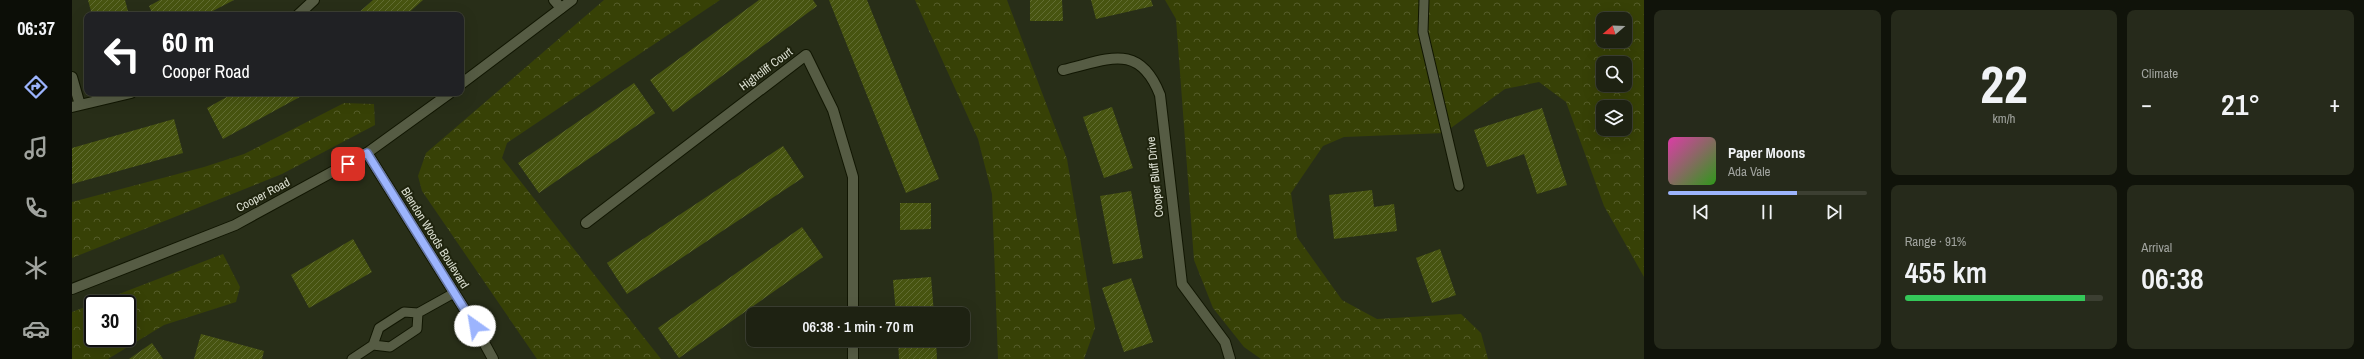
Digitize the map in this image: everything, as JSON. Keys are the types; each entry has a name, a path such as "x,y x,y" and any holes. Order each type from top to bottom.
{"street":[{"path":"301,12 314,0"},
{"path":"554,0 561,8"},
{"path":"464,82 572,0"},
{"name":"Highcliff Court","path":"586,223 806,55 833,110 852,177 853,307"},
{"name":"Cooper Bluff Drive","path":"1063,70 1120,57 1138,63 1153,77 1160,95 1182,284 1225,342 1230,359"},
{"path":"72,77 76,106 118,96"},
{"name":"Cooper Road","path":"72,289 235,225 367,153 446,96"},
{"name":"Blendon Woods Boulevard","path":"367,153 493,359"},
{"path":"853,347 853,359"}],"lane":[{"path":"1424,0 1423,32 1459,186"},
{"path":"352,359 373,345 379,328 404,312 418,313 454,293"},
{"path":"373,345 390,347 417,329 418,313"}],"green space":[{"path":"604,0 720,0 507,143 502,158 661,359 537,359 422,191 418,176 426,153"},
{"path":"915,0 1007,0 1067,159 1095,328 1084,359 998,359 992,194 978,139"},
{"path":"1165,0 1644,0 1644,277 1604,206 1566,102 1539,82 1505,89 1444,133 1344,137 1323,146 1291,193 1297,237 1342,300 1377,319 1461,314 1481,333 1488,359 1261,359 1244,347 1213,308 1194,260 1176,19"},
{"path":"344,103 374,104 375,125 282,174 72,258 72,202 204,167 244,154"},
{"path":"223,254 240,287 236,302 164,325 136,342 136,295 116,295"},
{"path":"84,307 84,347 128,347 108,359 72,359 72,312"}],"building":[{"path":"88,0 125,0 128,12 91,12"},
{"path":"160,0 234,0 211,12 152,12 149,6"},
{"path":"373,0 423,0 409,12 359,12"},
{"path":"759,0 813,0 817,6 673,112 650,80"},
{"path":"829,0 867,0 939,179 906,193"},
{"path":"1030,0 1062,0 1063,21 1030,21"},
{"path":"1091,0 1151,0 1153,6 1096,19"},
{"path":"634,83 655,113 539,193 518,163"},
{"path":"229,96 302,96 223,139 207,108"},
{"path":"1112,107 1133,168 1104,178 1083,117"},
{"path":"1542,108 1567,185 1537,194 1524,154 1487,167 1474,130"},
{"path":"174,119 183,153 72,184 72,148"},
{"path":"783,146 804,177 627,294 607,263"},
{"path":"1372,190 1374,207 1394,204 1397,231 1334,239 1329,195"},
{"path":"1131,191 1143,258 1113,264 1100,196"},
{"path":"900,203 931,203 931,229 900,230"},
{"path":"802,227 823,257 752,307 746,307 746,311 679,358 658,328"},
{"path":"353,239 372,272 309,308 291,275"},
{"path":"1440,249 1456,295 1432,303 1416,258"},
{"path":"931,277 933,307 895,307 893,280"},
{"path":"1131,278 1153,342 1124,352 1102,288"},
{"path":"201,334 264,351 262,359 194,359"},
{"path":"152,343 163,359 129,359"},
{"path":"898,347 936,347 937,359 899,359"}],"route":[{"path":"348,164 367,153 475,326"}]}
